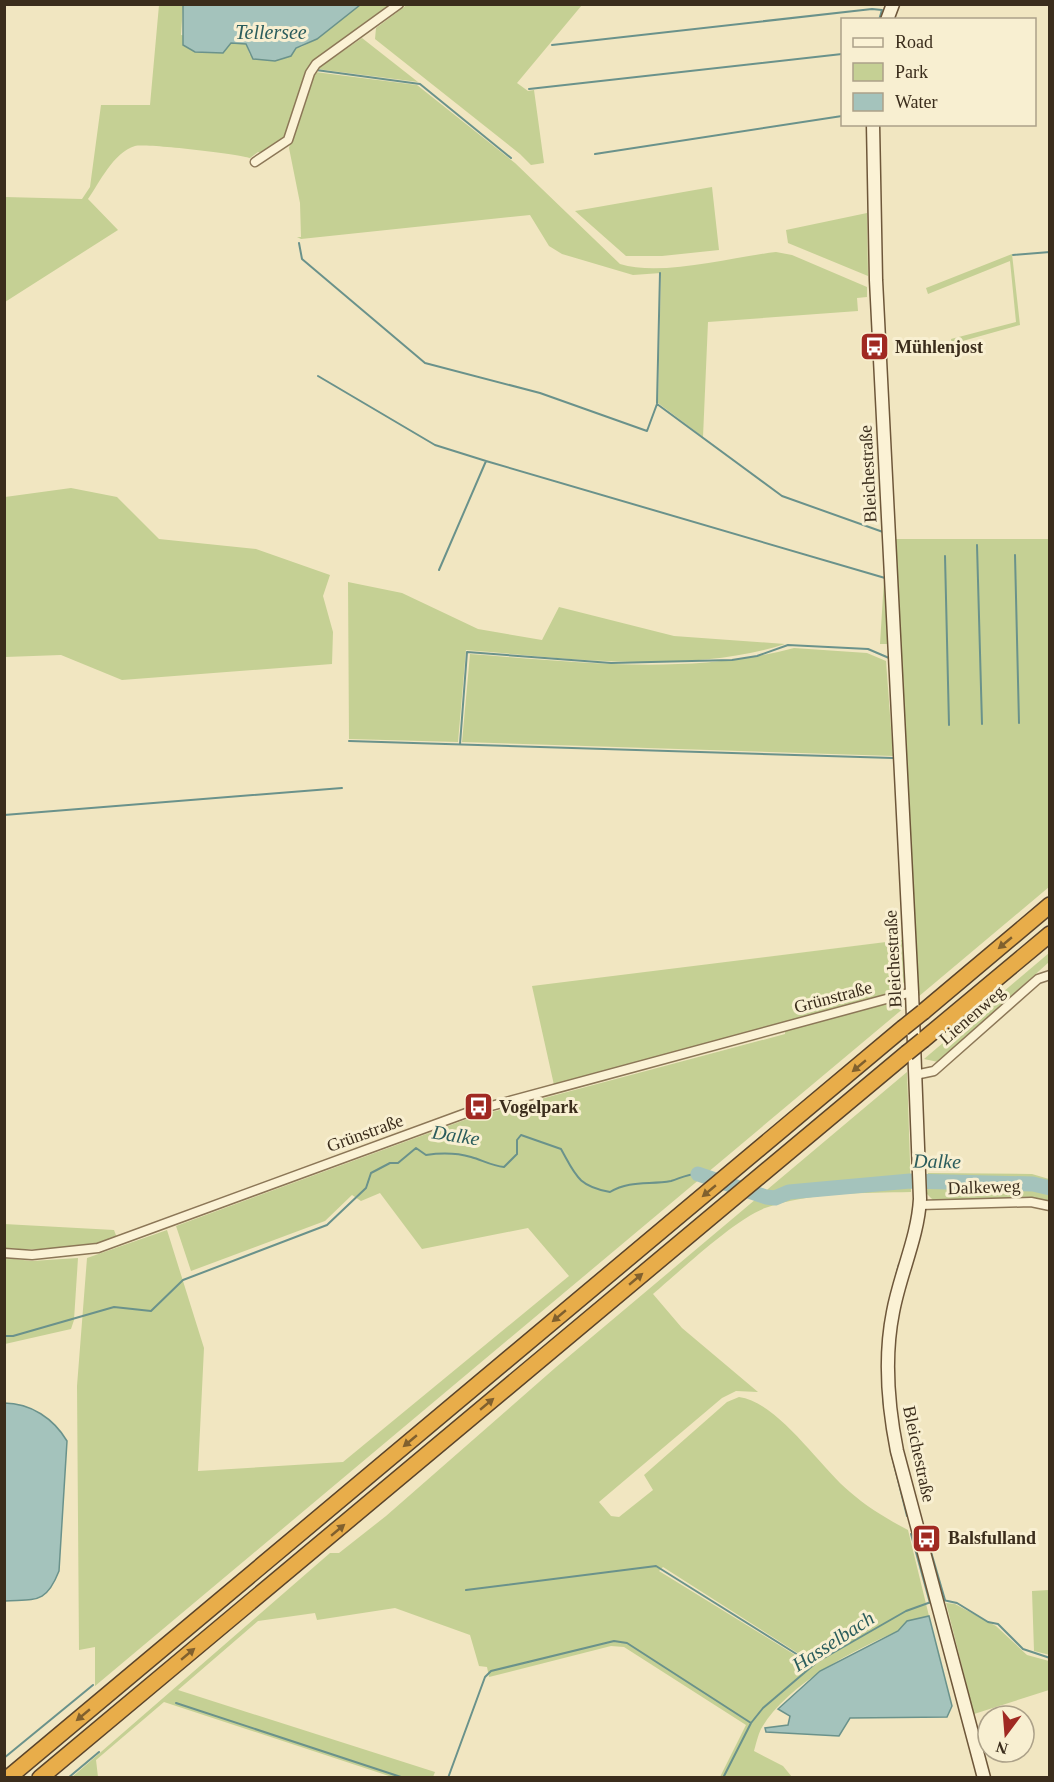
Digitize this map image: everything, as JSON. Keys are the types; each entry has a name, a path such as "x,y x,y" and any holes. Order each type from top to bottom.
{"highway":[{"path":"8,1778 1050,905"},
{"path":"40,1778 1050,934"}],"street":[{"path":"255,162 288,140 310,73 316,64 399,4"},
{"name":"Bleichestraße","path":"873,126 876,280 912,993 920,1202 892,1313 889,1374 892,1427 984,1778"},
{"name":"Lienenweg","path":"915,1075 934,1071 1038,979 1050,975"},
{"name":"Grünstraße","path":"4,1253 32,1255 98,1248 469,1112 912,993"},
{"name":"Dalkeweg","path":"920,1202 1031,1202 1050,1206"}],"green space":[{"path":"408,4 582,5 517,83 528,91 534,90 544,163 531,165 375,39 376,28"},
{"path":"159,5 183,5 181,35 246,44 250,55 301,47 317,39 360,5 389,5 312,61 305,72 286,133 282,140 262,153 258,152 250,158 192,149 142,145 135,146 120,155 88,199 118,230 5,302 5,197 82,199 90,187 101,105 150,105"},
{"path":"362,38 418,82 317,69"},
{"path":"312,73 417,85 515,163 620,264 655,268 676,267 776,252 792,255 867,287 867,297 857,298 858,311 708,322 703,437 658,403 661,273 633,275 562,254 549,246 530,215 301,239 297,237 301,237 300,203 289,148"},
{"path":"712,187 719,250 662,256 626,256 575,211"},
{"path":"867,213 868,276 788,243 786,230"},
{"path":"1012,254 1020,325 952,344 951,339 1016,322 1010,261 928,294 926,288"},
{"path":"71,488 117,497 159,539 256,549 330,575 323,596 333,632 332,664 122,680 61,655 5,657 5,497"},
{"path":"896,539 1050,539 1049,887 918,997"},
{"path":"884,579 888,644 880,644"},
{"path":"348,582 402,593 478,629 542,640 559,607 674,636 785,644 709,659 668,662 585,660 466,650 458,742 349,739"},
{"path":"794,648 867,653 886,661 893,756 462,742 470,654 592,663 673,664 754,657"},
{"path":"902,940 906,980 895,992 554,1085 532,986"},
{"path":"1049,953 1049,962 938,1062 924,1059"},
{"path":"893,1002 905,1007 95,1686 95,1647 79,1650 77,1386 87,1258 167,1230 204,1348 198,1471 343,1462 569,1276 528,1228 422,1249 380,1193 361,1201 352,1195 325,1221 191,1271 176,1226 470,1118 785,1034 785,1031"},
{"path":"907,1072 911,1192 819,1196 765,1208 723,1234 653,1294 682,1328 758,1392 736,1391 722,1398 599,1502 611,1516 619,1517 653,1490 644,1475 727,1402 739,1397 754,1401 768,1410 798,1437 850,1492 863,1503 908,1530 929,1616 907,1621 898,1631 841,1659 803,1684 772,1713 761,1729 754,1751 783,1766 792,1777 720,1777 746,1725 624,1647 611,1646 489,1677 487,1667 479,1666 470,1635 395,1608 317,1620 315,1613 258,1621 178,1690 435,1772 433,1777 392,1777 164,1702 96,1760 98,1777 71,1778 330,1553 339,1553 386,1516 555,1368","holes":["663,1567 810,1661 808,1663 659,1571"]},
{"path":"928,1173 1032,1174 1049,1179 1049,1202 1031,1198 933,1200 927,1194"},
{"path":"4,1224 114,1230 117,1238 90,1245 61,1248 5,1248"},
{"path":"5,1258 32,1261 78,1258 74,1320 71,1329 5,1344"},
{"path":"1049,1590 1050,1655 1034,1651 1032,1591"},
{"path":"946,1603 955,1604 996,1626 1027,1655 1049,1661 1049,1690 1005,1704 976,1704 976,1713 974,1714"}],"water":[{"name":"Tellersee","path":"183,4 360,5 317,39 296,48 291,56 275,61 253,59 246,44 231,43 223,53 195,52 183,45"},
{"path":"4,1403 23,1406 41,1414 62,1433 67,1441 59,1571 49,1589 39,1598 5,1601"},
{"path":"929,1616 952,1706 947,1717 850,1718 839,1736 766,1732 765,1728 788,1725 790,1716 778,1709 820,1671 898,1631 907,1621"}],"waterway":[{"path":"552,45 872,9 882,10 880,18"},
{"path":"529,89 841,54"},
{"path":"316,70 420,84 511,158"},
{"path":"595,154 841,116"},
{"path":"299,243 302,259 425,363 540,393 647,431 657,404 782,496 883,532 884,547"},
{"path":"1013,255 1050,252"},
{"path":"657,403 660,273"},
{"path":"318,376 435,445 486,461 439,570"},
{"path":"486,461 885,578"},
{"path":"977,545 982,724"},
{"path":"1015,555 1019,723"},
{"path":"945,556 949,725"},
{"path":"460,744 467,652 611,663 732,660 757,656 788,645 868,649 889,658"},
{"path":"349,741 893,758"},
{"path":"4,815 342,788"},
{"name":"Dalke","path":"4,1336 13,1336 114,1307 151,1311 183,1280 327,1225 366,1188 371,1173 390,1163 398,1163 416,1148 426,1155 460,1155 504,1167 517,1154 517,1140 521,1135 561,1149 570,1166 584,1183 610,1192 625,1186 671,1181 698,1174"},
{"name":"Dalke","path":"698,1174 775,1198 789,1192 910,1181 1033,1184 1050,1188"},
{"path":"888,1307 899,1264"},
{"path":"883,1399 891,1452 907,1516"},
{"path":"911,1534 930,1603"},
{"path":"929,1545 945,1600"},
{"path":"466,1590 656,1566 814,1665"},
{"name":"Hasselbach","path":"943,1600 957,1603 988,1622 998,1624 1023,1649 1050,1658"},
{"name":"Hasselbach","path":"723,1778 751,1723 763,1708 817,1662 906,1611 931,1602"},
{"path":"448,1778 485,1677 491,1671 614,1641 627,1643 751,1723"},
{"path":"4,1758 93,1685"},
{"path":"176,1703 404,1778"},
{"path":"68,1778 99,1752"}],"place":[{"name":"Mühlenjost","path":"874,347"},
{"name":"Vogelpark","path":"478,1107"},
{"name":"Balsfulland","path":"927,1538"}]}
